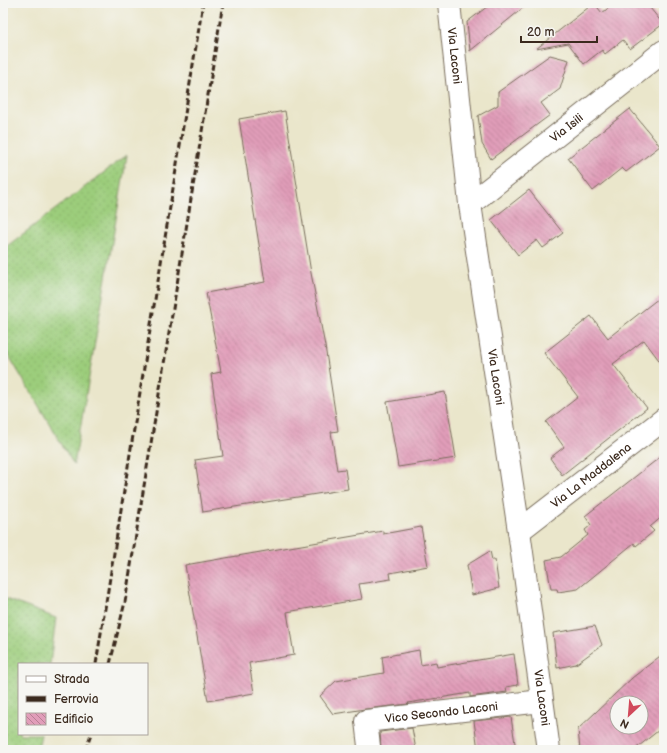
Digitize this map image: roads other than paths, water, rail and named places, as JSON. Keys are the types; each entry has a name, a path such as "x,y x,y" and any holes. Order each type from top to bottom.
{"street":[{"name":"Via Laconi","path":"449,3 470,204 519,531 549,750"},
{"name":"Via Isili","path":"470,204 664,51"},
{"name":"Via La Maddalena","path":"519,531 664,419"},
{"name":"Vico Secondo Laconi","path":"369,746 366,721 542,701"}],"railway":[{"path":"96,663 203,3"},
{"path":"110,663 125,602 223,3"},
{"path":"86,750 91,735"}]}
